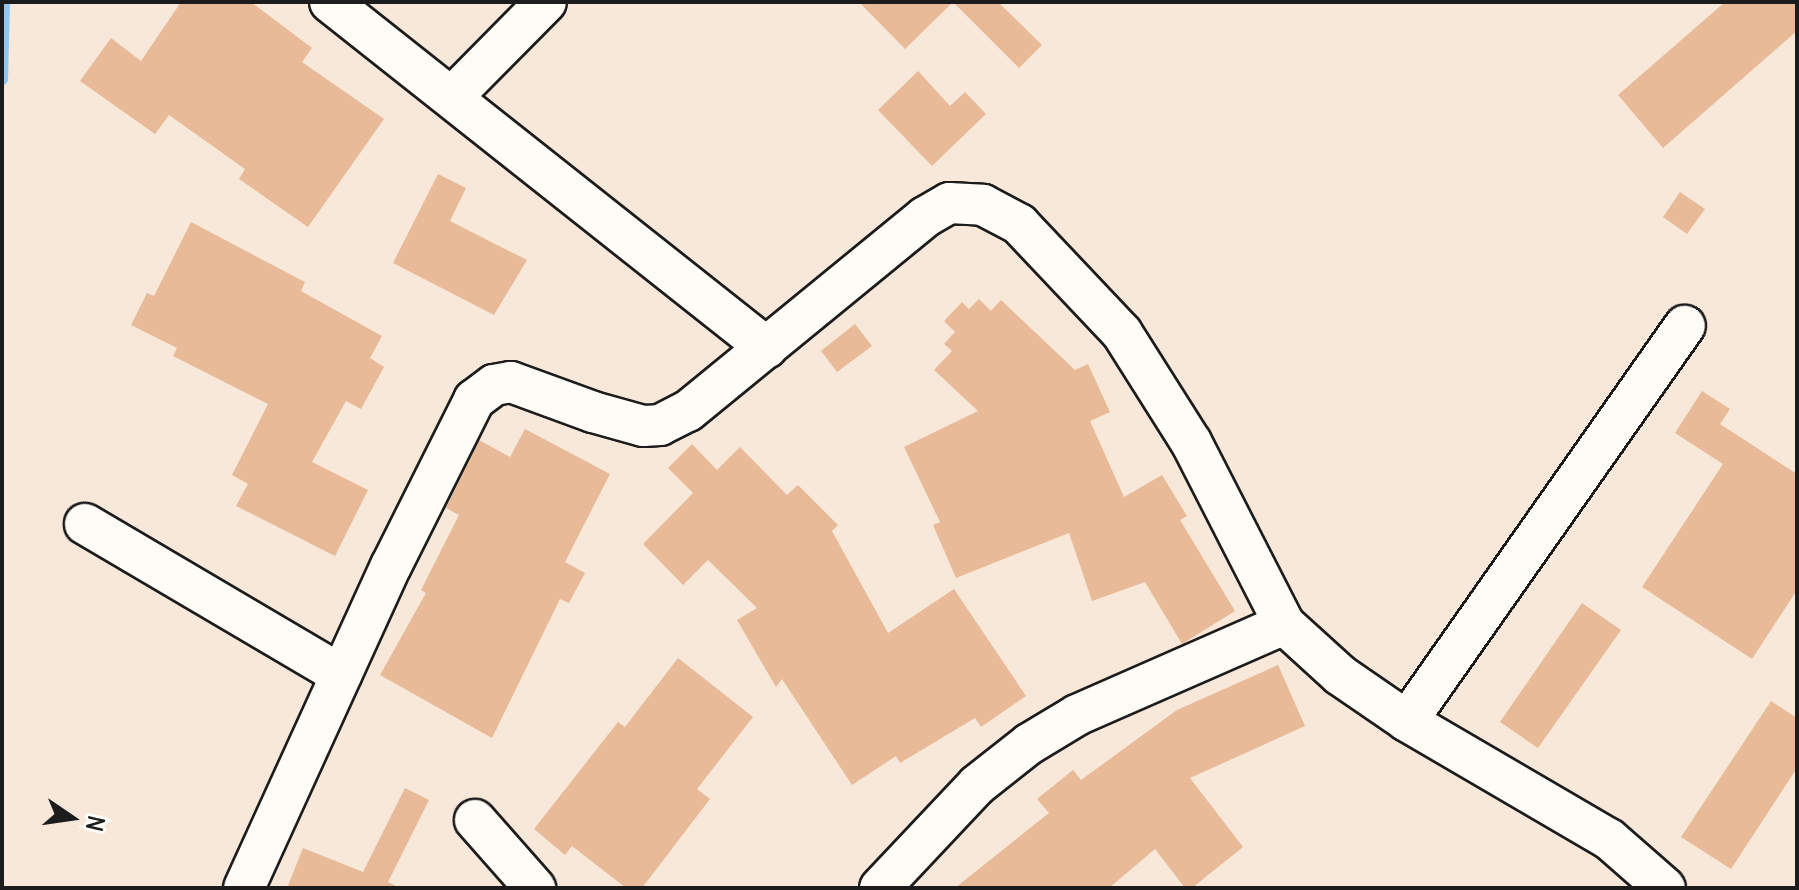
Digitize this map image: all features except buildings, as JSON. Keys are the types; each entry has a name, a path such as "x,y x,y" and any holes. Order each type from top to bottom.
{"street":[{"path":"330,2 453,96 767,348"},
{"path":"453,96 546,2"},
{"path":"244,888 341,675 474,400 494,385 511,382 593,412 643,426 660,425 688,411 925,217 949,203 983,205 1019,224 1122,333 1191,442 1284,624 1340,675 1407,721 1609,839 1665,888"},
{"path":"1407,721 1685,326"},
{"path":"85,524 341,675"},
{"path":"880,888 977,785 1029,744 1077,715 1284,624"},
{"path":"475,820 535,888"}],"waterway":[{"path":"2,79 4,2"}]}
